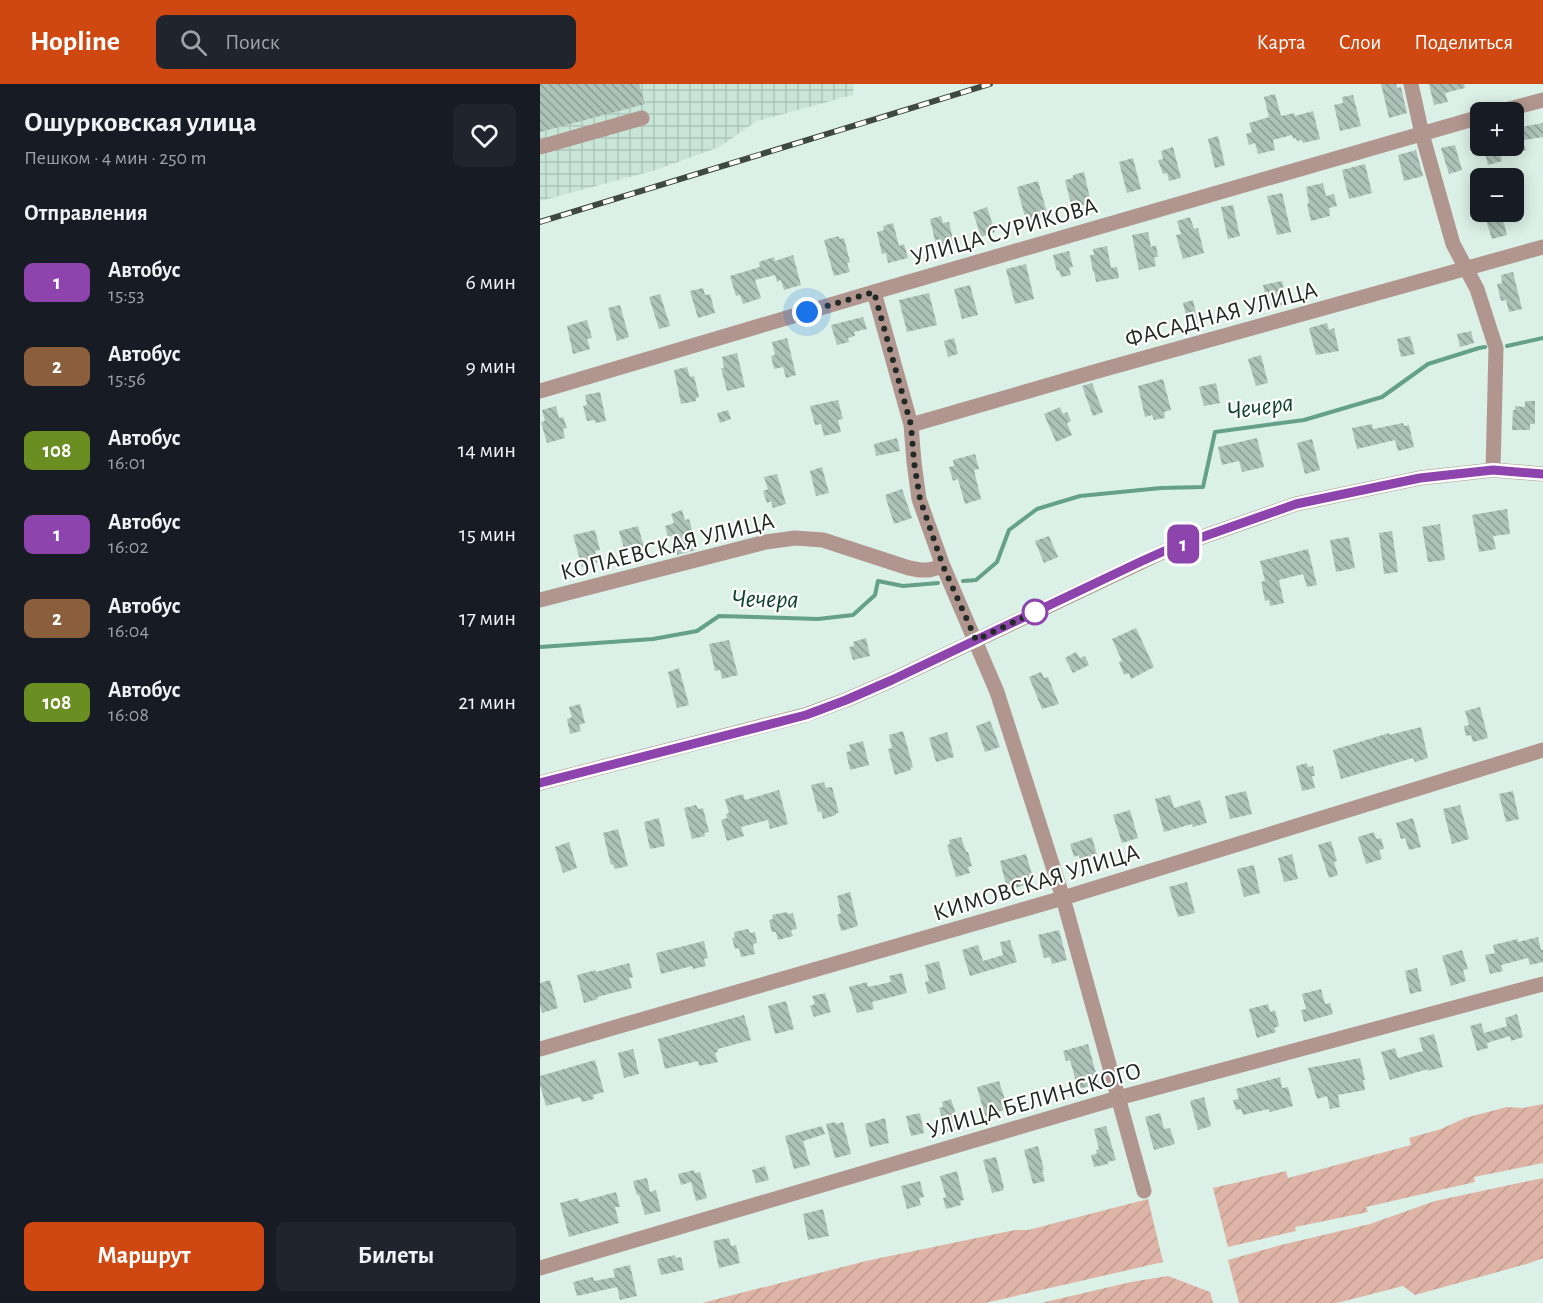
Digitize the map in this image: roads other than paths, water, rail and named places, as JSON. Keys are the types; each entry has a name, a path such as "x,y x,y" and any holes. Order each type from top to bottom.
{"street":[{"path":"1411,84 1422,134 1454,244 1477,289 1496,348 1493,470"},
{"path":"1524,105 1543,100"},
{"path":"540,147 642,118"},
{"name":"УЛИЦА СУРИКОВА","path":"540,391 1470,120"},
{"name":"ФАСАДНАЯ УЛИЦА","path":"911,425 1543,247"},
{"path":"874,292 911,425 920,499 943,566 997,692 1063,898 1143,1191"},
{"path":"540,783 806,715 892,680 1171,548 1296,504 1420,478 1493,470 1543,474"},
{"name":"КОПАЕВСКАЯ УЛИЦА","path":"540,600 766,542 795,538 823,540 909,568 920,570 943,566"},
{"name":"КИМОВСКАЯ УЛИЦА","path":"540,1049 1063,898 1543,750"},
{"name":"УЛИЦА БЕЛИНСКОГО","path":"540,1268 1118,1098 1543,984"}],"waterway":[{"name":"Чечера","path":"1507,346 1543,338"},
{"name":"Чечера","path":"963,581 976,580 997,562 1009,530 1037,509 1080,496 1161,488 1203,487 1215,432 1304,420 1382,397 1428,364 1485,347"},
{"name":"Чечера","path":"540,647 653,639 697,631 719,616 818,619 853,615 875,595 878,581 903,586 938,583"}],"railway":[{"path":"540,222 990,84"}]}
